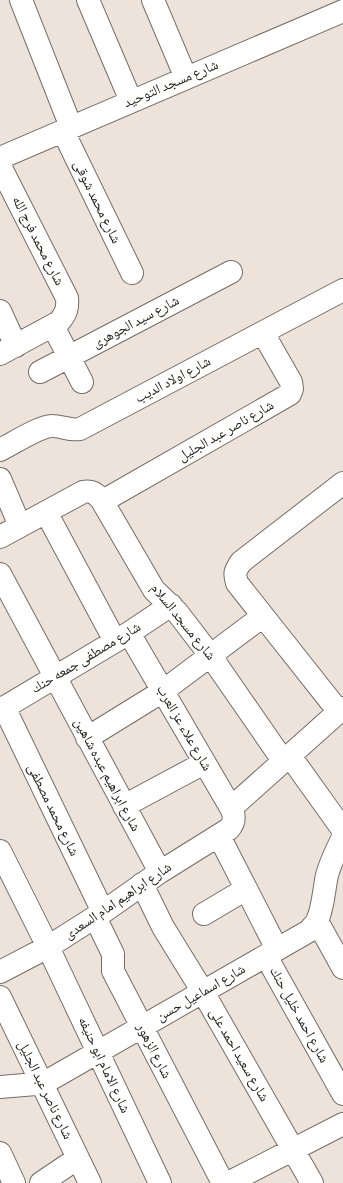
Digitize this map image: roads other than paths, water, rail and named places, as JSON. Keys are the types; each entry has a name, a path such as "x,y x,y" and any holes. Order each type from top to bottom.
{"street":[{"name":"شارع محمد شوقى","path":"21,0 67,129 132,273"},
{"path":"88,0 131,101"},
{"path":"152,0 186,78"},
{"name":"شارع مسجد التوحيد","path":"0,158 343,11"},
{"name":"شارع محمد فرج الله","path":"0,166 67,298 68,306 58,321"},
{"name":"شارع سيد الجوهرى","path":"40,372 231,272"},
{"name":"شارع اولاد الديب","path":"0,450 50,426 74,430 80,429 343,290"},
{"path":"0,311 8,350 58,321 69,358 82,382"},
{"name":"شارع ناصر عبد الجليل","path":"101,499 105,500 290,394 292,389 291,382 263,332"},
{"path":"341,710 237,584 235,574 236,569 241,562 343,483"},
{"path":"2,488 20,526"},
{"path":"0,537 83,492 93,492 101,499"},
{"name":"شارع مسجد السلام","path":"101,499 154,590 177,612 287,759 343,830"},
{"name":"شارع علاء عز العرب","path":"46,512 122,637 163,692 204,762 228,823"},
{"name":"شارع ابراهيم عبده شاهين","path":"0,574 160,872"},
{"name":"شارع مصطفى جمعه حنك","path":"2,708 122,637 171,605"},
{"path":"87,738 163,692 263,616"},
{"name":"شارع محمد مصطفى","path":"2,708 99,914"},
{"name":"شارع ابراهيم امام السعدى","path":"0,972 48,947 99,914 228,823 287,759 341,710"},
{"path":"124,806 204,762"},
{"name":"شارع احمد خليل حنك","path":"228,823 246,888 272,952 343,1094"},
{"path":"343,837 334,854 328,872 317,921 343,968"},
{"name":"شارع الامام ابو حنيفه","path":"0,851 48,947 160,1183"},
{"name":"شارع سعيد احمد على","path":"142,884 163,927 203,992 312,1183"},
{"path":"204,914 246,888"},
{"name":"شارع الزهور","path":"99,914 113,954 112,971 223,1183"},
{"name":"شارع اسماعيل حسن","path":"0,1087 42,1083 51,1079 309,931 317,921"},
{"name":"شارع ناصر عبد الجليل","path":"0,997 90,1183"},
{"path":"228,1183 343,1124"},
{"path":"0,1153 14,1183"},
{"path":"41,1183 78,1158"}]}
